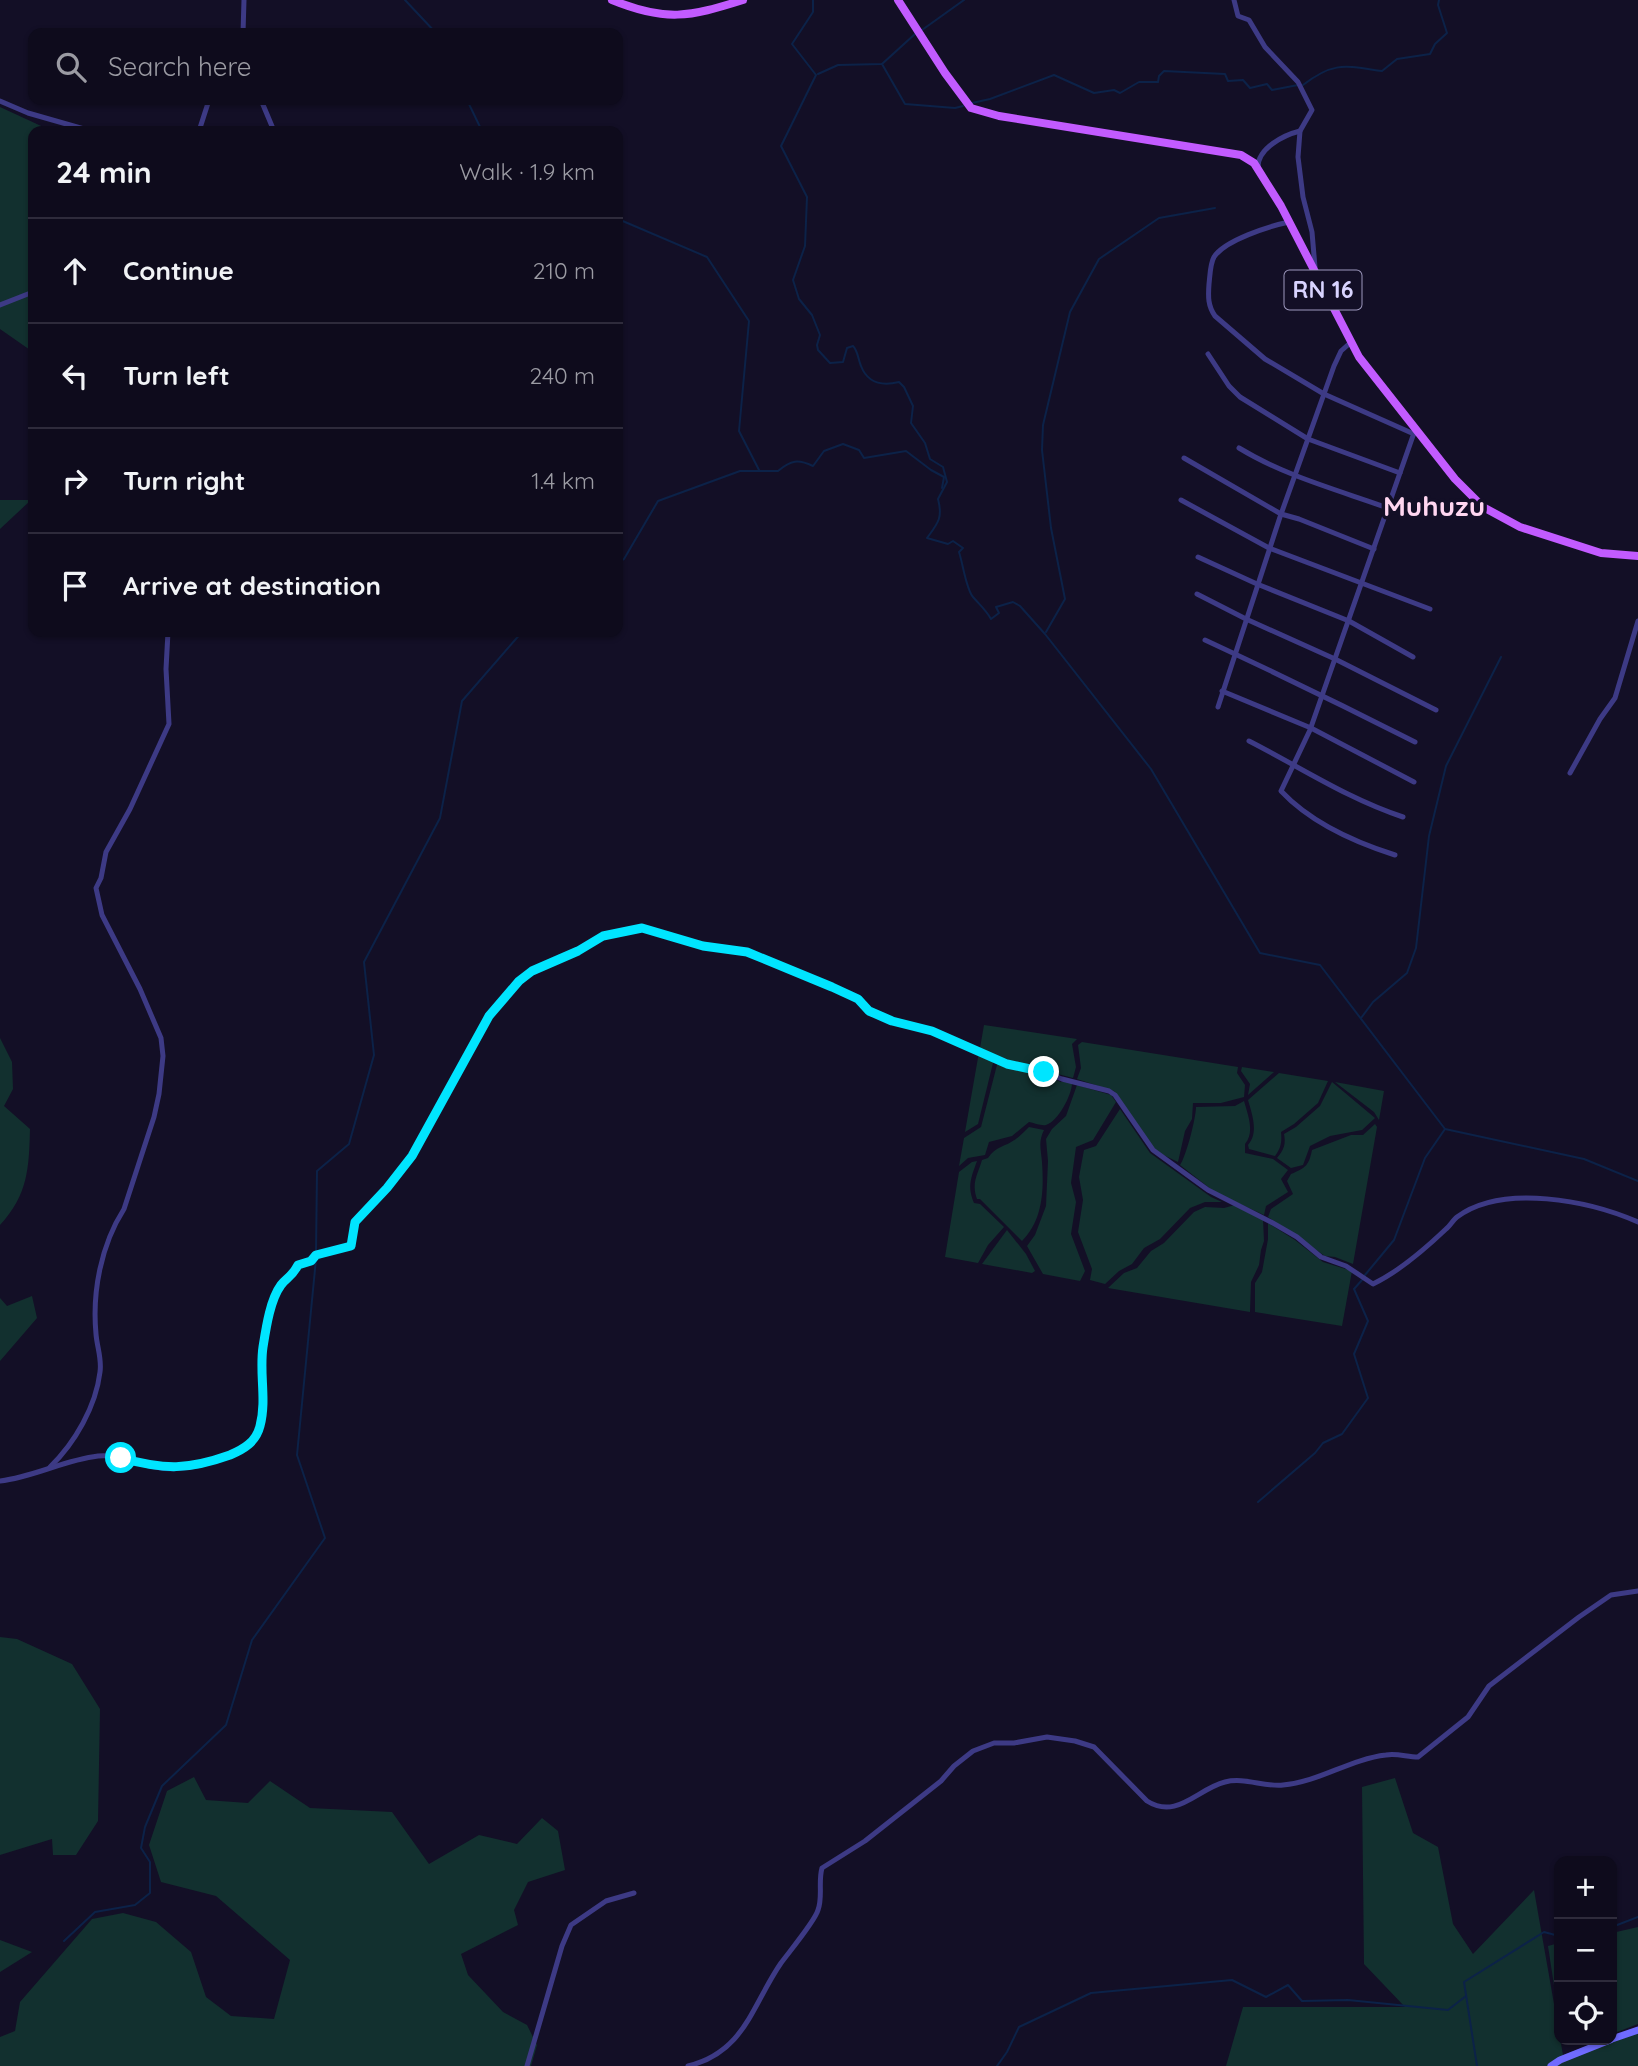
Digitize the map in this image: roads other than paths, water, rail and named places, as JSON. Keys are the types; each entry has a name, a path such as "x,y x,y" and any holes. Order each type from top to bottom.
{"main road":[{"path":"612,0 643,12 680,16 743,0"},
{"path":"898,0 968,105 999,116 1241,155 1258,168"},
{"name":"RN 16","path":"1258,168 1289,222 1350,343 1414,432 1455,480 1483,507 1520,527 1601,553 1637,557"},
{"path":"1617,2038 1638,2030"},
{"path":"1551,2066 1598,2045"}],"street":[{"path":"243,28 244,0"},
{"path":"1234,0 1238,16 1249,20 1265,47 1300,85 1312,110 1300,131 1299,173 1312,232 1317,276"},
{"path":"0,101 28,113 74,126"},
{"path":"201,126 207,105"},
{"path":"263,105 272,126"},
{"path":"1258,168 1259,158 1267,149 1300,131"},
{"path":"1289,222 1262,228 1214,257 1208,300 1215,316 1265,359 1324,394 1414,432 1311,728 1282,791 1294,804 1347,837 1395,855"},
{"path":"0,305 28,294"},
{"path":"1218,707 1307,439 1341,351 1350,343"},
{"path":"1208,354 1229,386 1240,397 1307,439 1400,473"},
{"path":"1240,447 1260,460 1295,475 1388,508"},
{"path":"1184,458 1281,514 1374,549"},
{"path":"1181,500 1269,548 1430,609"},
{"path":"1198,557 1349,621 1413,657"},
{"path":"1197,594 1436,710"},
{"path":"1570,773 1615,698 1638,621"},
{"path":"50,1467 72,1442 98,1385 101,1363 96,1333 97,1280 138,1167 154,1116 160,1085 163,1056 161,1038 102,915 96,888 101,878 106,852 130,809 169,724 166,669 169,637"},
{"path":"1205,640 1415,742"},
{"path":"1222,691 1311,728 1414,782"},
{"path":"1249,741 1376,808 1403,817"},
{"path":"0,1481 107,1455 149,1466 184,1468 215,1462 248,1445 260,1426 263,1402 263,1345 280,1286 292,1277 298,1265 311,1261 316,1255 351,1246 355,1222 412,1156 489,1016 519,981 550,962 578,951 597,938 629,930 642,928 703,946 747,952 858,999 869,1011 892,1021 932,1031 1007,1064 1038,1070 1109,1091 1115,1095 1153,1150 1208,1190 1271,1222 1297,1237 1321,1258 1346,1266 1373,1284 1403,1265 1457,1217 1491,1202 1525,1198 1572,1202 1612,1210 1638,1222"},
{"path":"688,2066 710,2059 728,2047 747,2025 778,1969 815,1917 820,1906 819,1880 822,1868 865,1841 973,1751 994,1743 1014,1743 1047,1737 1085,1744 1094,1747 1147,1801 1154,1805 1170,1807 1181,1807 1202,1791 1226,1782 1283,1785 1304,1781 1378,1756 1421,1756 1468,1717 1484,1691 1496,1680 1603,1600 1611,1595 1638,1591"},
{"path":"527,2066 562,1946 571,1925 606,1901 634,1893"}],"waterway":[{"path":"405,0 431,28"},
{"path":"813,0 813,12 792,44 816,75 781,146 807,197 805,246 793,280 799,299 812,315 820,335 818,350 830,363 843,362 847,348 853,346 868,377 887,384 899,382 904,387 913,406 911,423 925,443 930,459 943,467 947,482 938,499 938,520 927,538 948,544 953,541 963,548 959,552 968,588 991,619 999,613 996,607 1013,602 1020,606 1045,634 1151,769 1260,953 1320,965 1445,1129 1584,1159 1638,1181"},
{"path":"922,30 964,0"},
{"path":"1303,85 1323,72 1340,67 1382,71 1397,59 1430,54 1435,44 1447,33 1438,5 1439,0"},
{"path":"818,74 838,65 882,64 915,34"},
{"path":"882,64 905,104 955,108 963,106"},
{"path":"972,103 1054,75 1094,93 1114,90 1120,93 1139,82 1158,82 1164,71 1225,74 1228,81 1243,80 1250,88 1267,84 1272,90 1298,85"},
{"path":"469,105 480,126"},
{"path":"1046,632 1065,599 1051,528 1042,450 1043,425 1070,312 1099,259 1159,218 1215,208"},
{"path":"623,221 707,257 749,321 739,431 759,470"},
{"path":"623,560 658,501 740,471 778,471 795,462 813,466 824,451 843,444 859,450 864,458 906,451 944,477 942,488"},
{"path":"316,1253 317,1171 349,1144 374,1055 364,962 440,818 462,701 518,637"},
{"path":"1361,1018 1373,1002 1407,973 1416,948 1429,836 1446,766 1501,657"},
{"path":"1365,1275 1394,1240 1425,1158 1445,1129"},
{"path":"64,1941 95,1912 135,1905 150,1893 150,1862 141,1848 145,1827 162,1786 226,1725 252,1640 325,1538 297,1455 316,1259"},
{"path":"1258,1502 1323,1443 1342,1434 1368,1398 1354,1354 1368,1321 1354,1289 1362,1280"},
{"path":"1617,1925 1638,1917"},
{"path":"1477,2066 1464,1982 1544,1932 1554,1935"},
{"path":"997,2066 1019,2027 1091,1993 1232,1980 1266,1997 1288,1985 1302,2001 1348,2000 1448,2010 1466,1996"}],"district":[{"name":"Muhuzu","path":"1434,506"}]}
